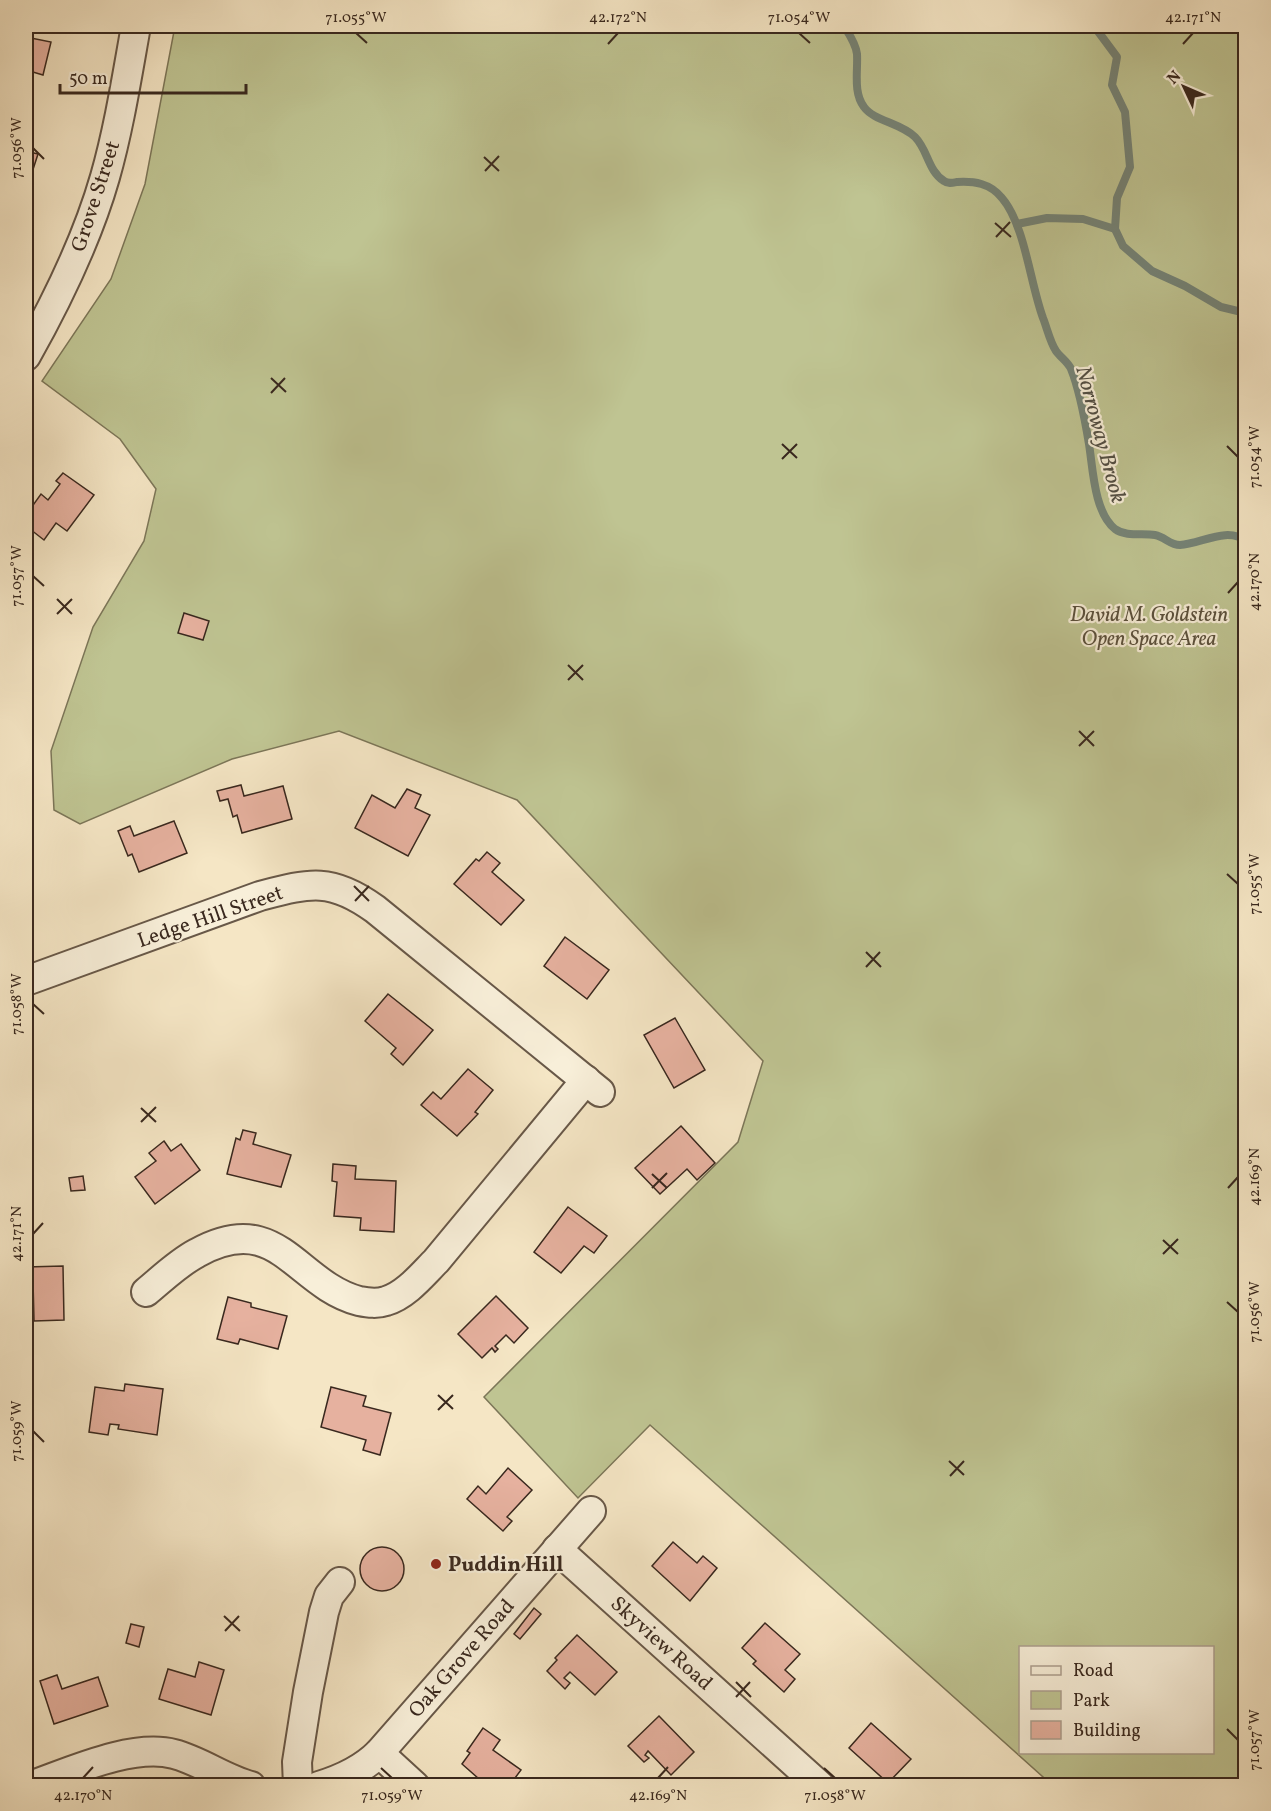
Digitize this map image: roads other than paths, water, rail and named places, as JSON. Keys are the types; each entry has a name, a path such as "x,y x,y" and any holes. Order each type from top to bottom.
{"street":[{"name":"Grove Street","path":"26,356 68,275 92,217 112,153 136,26"},
{"name":"Ledge Hill Street","path":"26,981 260,896 296,887 330,886 345,890 375,909 593,1086 436,1261 399,1295 388,1301 376,1304 350,1298 326,1284 276,1247 251,1239 224,1242 196,1253 146,1292"},
{"name":"Oak Grove Road","path":"319,1785 338,1780 360,1769 379,1753 591,1511"},
{"name":"Skyview Road","path":"557,1549 820,1785"},
{"path":"298,1785 297,1762 321,1623 330,1596 340,1582"},
{"path":"30,1785 82,1777 126,1755 156,1751 187,1758 251,1785"},
{"path":"379,1753 416,1785"}],"waterway":[{"name":"Norroway Brook","path":"844,26 856,50 858,95 868,112 903,128 915,137 931,166 944,181 987,186 997,193 1010,209 1022,239 1038,304 1050,339 1056,351 1070,366 1080,396 1096,490 1108,521 1119,531 1129,534 1155,535 1176,545 1222,535 1231,535 1246,541"},
{"path":"1094,26 1117,57 1112,85 1125,112 1130,167 1117,198 1115,229"},
{"path":"1017,224 1047,218 1083,219 1115,229 1123,246 1152,271 1185,286 1221,307 1246,313"}],"place":[{"name":"Puddin Hill","path":"436,1564"}],"park label":[{"name":"David M. Goldstein Open Space Area","path":"1149,626"}]}
